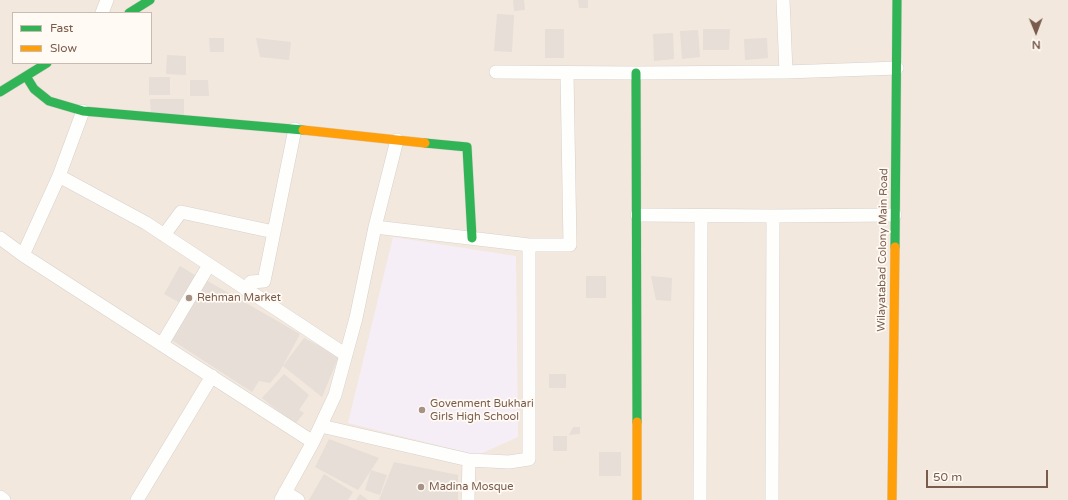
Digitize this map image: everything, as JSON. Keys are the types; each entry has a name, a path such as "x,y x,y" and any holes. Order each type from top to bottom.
{"street":[{"path":"102,12 107,0"},
{"path":"131,12 150,0"},
{"path":"782,0 786,72"},
{"name":"Wilayatabad Colony Main Road","path":"892,500 897,0"},
{"path":"0,92 45,64"},
{"path":"496,72 786,72 897,68"},
{"path":"375,227 529,245 570,245 567,73"},
{"path":"636,73 637,500"},
{"path":"26,76 34,89 49,101 83,111 295,129 467,147 472,238"},
{"path":"23,255 59,176 83,111"},
{"path":"245,289 251,282 264,281 295,129"},
{"path":"298,500 283,496 313,442 335,395 356,318 375,227 397,140"},
{"path":"59,176 146,223 346,356"},
{"path":"164,235 181,212 274,232"},
{"path":"637,215 895,215"},
{"path":"700,500 701,216"},
{"path":"772,500 773,216"},
{"path":"0,238 23,255 313,442"},
{"path":"321,426 469,460 509,462 529,459 529,245"},
{"path":"162,344 209,265"},
{"path":"137,500 212,376"},
{"path":"468,500 469,460"},
{"path":"0,498 4,500"}],"shaded area":[{"path":"0,0 1068,0 1068,500 0,500"},
{"path":"393,237 516,256 518,437 478,455 348,423"}],"building":[{"path":"513,0 524,0 525,10 514,11"},
{"path":"578,0 588,0 588,8 579,8"},
{"path":"497,14 514,15 512,52 494,51"},
{"path":"545,29 564,29 564,58 545,58"},
{"path":"703,29 730,29 729,50 703,50"},
{"path":"698,30 700,57 682,59 680,31"},
{"path":"673,33 674,59 654,61 653,34"},
{"path":"209,38 224,38 224,52 210,52"},
{"path":"256,38 291,42 289,60 260,57"},
{"path":"767,38 768,58 745,60 744,39"},
{"path":"167,55 186,56 186,75 166,74"},
{"path":"149,77 170,77 170,95 149,95"},
{"path":"190,80 208,80 209,96 190,96"},
{"path":"150,99 184,99 184,116 151,114"},
{"path":"180,266 198,277 182,304 164,294"},
{"path":"586,276 606,276 606,298 586,298"},
{"path":"651,276 672,278 671,301 656,300"},
{"path":"204,279 300,334 280,371 270,383 259,381 252,392 170,339"},
{"path":"304,338 339,356 322,397 283,366"},
{"path":"284,374 309,395 299,410 304,413 295,424 262,398"},
{"path":"549,374 566,374 566,388 549,388"},
{"path":"573,427 580,427 580,434 569,435"},
{"path":"553,436 567,436 567,451 553,451"},
{"path":"329,439 379,458 358,490 315,467"},
{"path":"599,452 621,452 621,476 599,476"},
{"name":"Madina Mosque","path":"394,462 458,475 458,500 379,500"},
{"path":"371,470 387,475 380,495 365,490"},
{"path":"324,474 353,492 348,500 309,500"},
{"path":"360,494 368,500 356,500"}],"traffic: fast":[{"path":"131,12 150,0"},
{"path":"895,247 897,0"},
{"path":"0,92 45,64"},
{"path":"636,73 637,422"},
{"path":"26,76 34,89 49,101 83,111 303,130"},
{"path":"425,143 467,147 472,238"}],"traffic: slow":[{"path":"303,130 425,143"},
{"path":"892,500 895,247"},
{"path":"637,422 637,500"}],"place":[{"name":"Rehman Market","path":"189,298"},
{"name":"Govenment Bukhari Girls High School","path":"422,410"},
{"name":"Madina Mosque","path":"421,487"}]}
